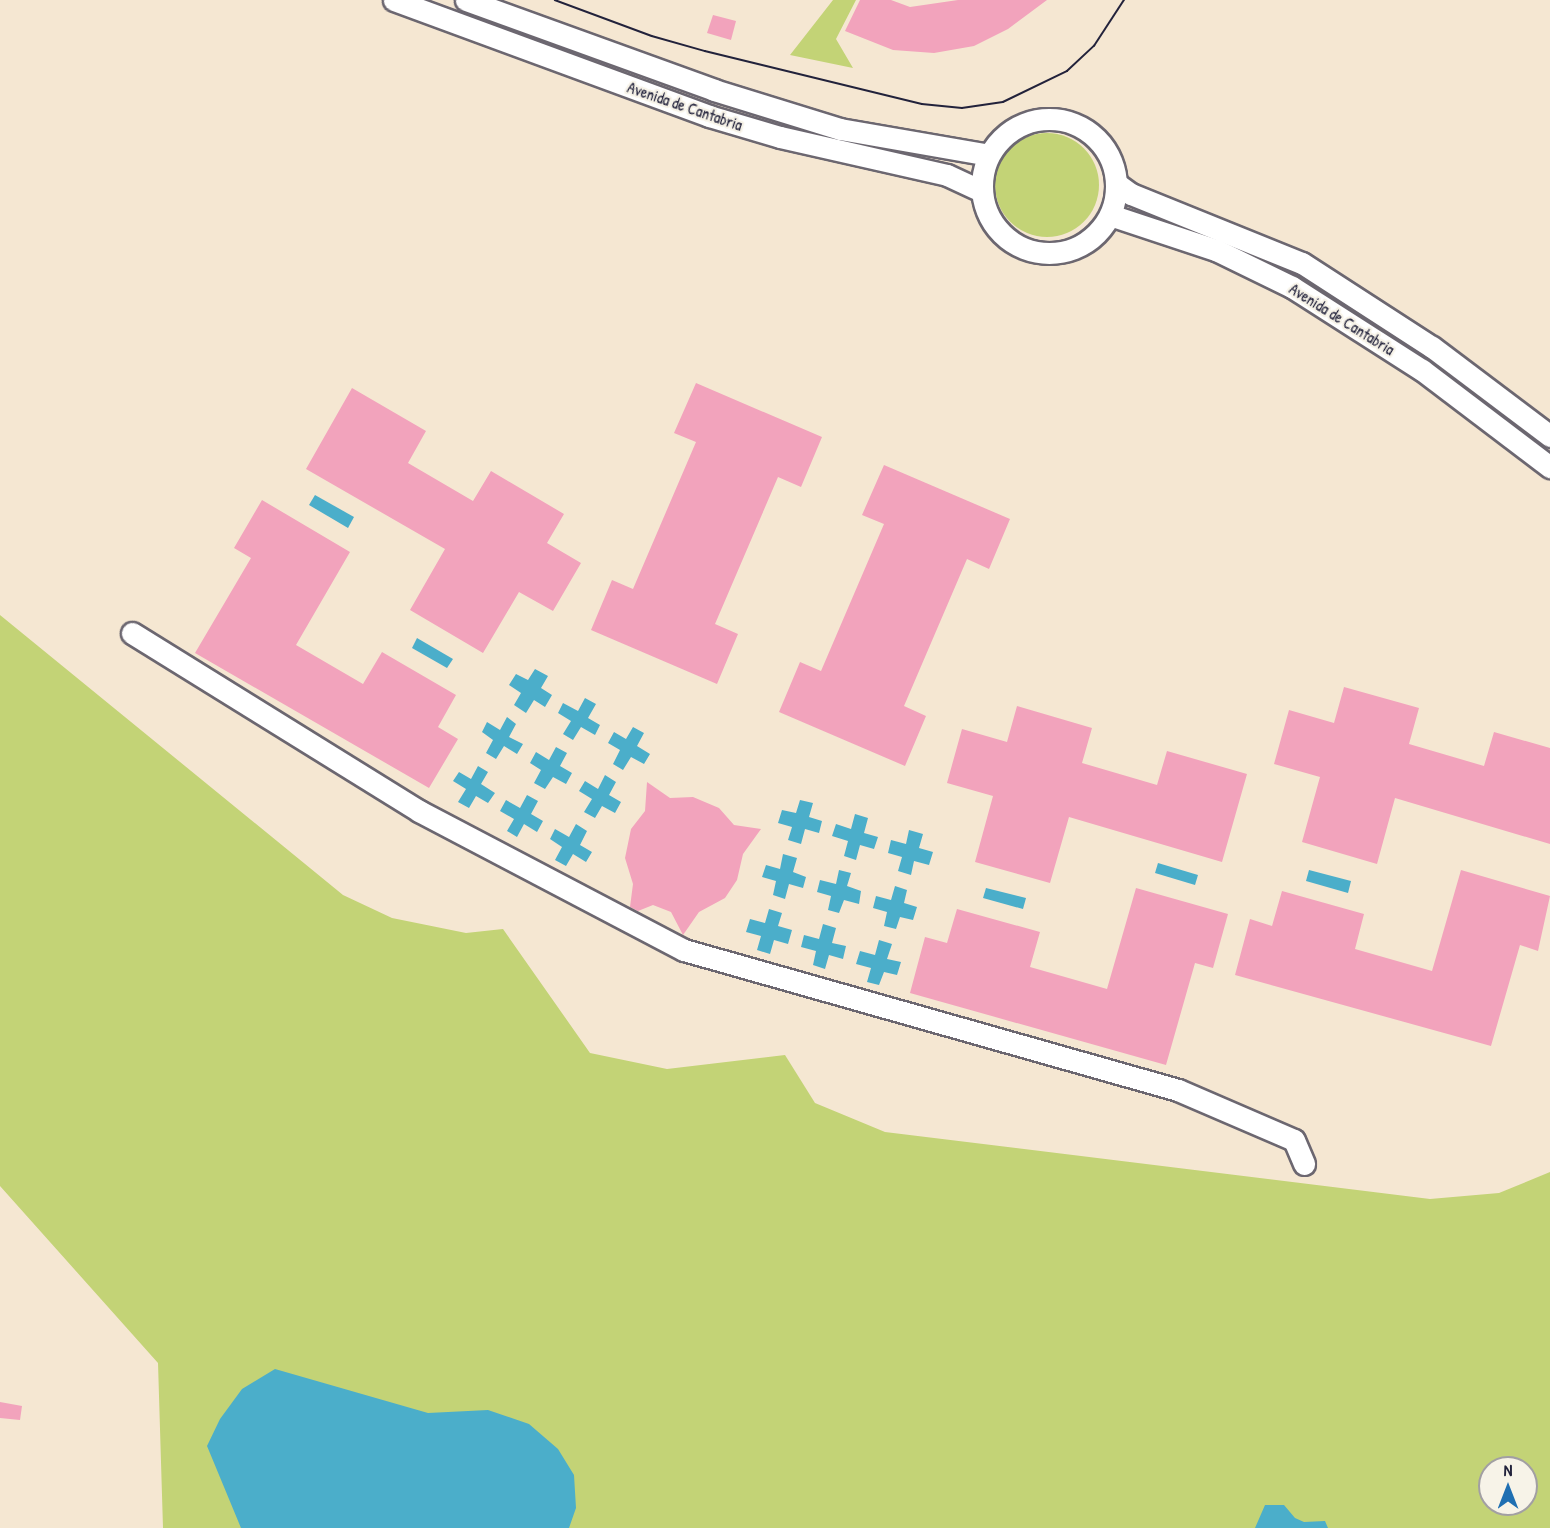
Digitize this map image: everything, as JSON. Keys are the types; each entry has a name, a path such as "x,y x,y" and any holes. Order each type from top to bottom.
{"street":[{"name":"Avenida de Cantabria","path":"394,0 709,116 780,137 948,175 981,191"},
{"name":"Avenida de Cantabria","path":"466,0 714,90 840,129 989,155"},
{"path":"1044,119 1067,121 1089,132 1106,150 1116,184 1110,215 1088,241 1059,253 1026,249 998,231 985,207 981,191 989,155 1005,135 1024,123 1044,119"},
{"name":"Avenida de Cantabria","path":"1116,184 1131,194 1302,262 1432,346 1550,436"},
{"name":"Avenida de Cantabria","path":"1110,215 1216,250 1292,287 1422,370 1550,467"},
{"path":"132,633 419,811 684,950 1178,1090 1294,1140 1304,1164"}],"green space":[{"path":"833,0 856,0 836,39 853,68 790,55"},
{"path":"1047,133 1067,137 1084,148 1095,165 1099,185 1095,205 1084,222 1067,233 1047,237 1027,233 1010,222 999,205 995,185 999,165 1010,148 1027,137"},
{"path":"0,615 343,895 392,918 466,933 503,929 590,1053 667,1069 785,1055 815,1103 885,1132 1430,1199 1499,1193 1550,1172 1550,1528 163,1528 158,1363 0,1186"}],"water":[{"path":"315,495 354,517 348,528 309,505"},
{"path":"417,638 453,659 447,668 412,648"},
{"path":"535,669 548,676 541,688 552,695 545,707 534,700 526,713 514,705 521,693 509,685 516,674 528,680"},
{"path":"585,698 596,704 588,718 600,725 595,735 581,727 573,740 563,734 571,721 558,713 563,703 578,711"},
{"path":"507,717 516,724 509,737 523,744 517,754 504,746 496,759 486,753 493,740 482,732 487,722 500,730"},
{"path":"633,727 644,733 637,746 650,754 644,764 631,757 623,770 613,764 620,750 608,743 614,732 626,739"},
{"path":"556,747 567,753 560,766 572,773 566,784 553,777 545,789 534,783 541,770 530,763 536,752 549,760"},
{"path":"478,766 488,772 481,784 495,793 488,803 476,796 469,808 458,802 466,789 453,781 459,772 471,779"},
{"path":"605,775 616,782 609,795 621,802 615,813 602,806 595,818 584,812 592,799 579,791 585,781 598,789"},
{"path":"527,795 538,801 531,814 543,821 537,832 524,824 517,837 507,831 514,819 500,811 506,800 520,808"},
{"path":"800,800 813,803 809,817 822,821 819,833 805,829 801,844 788,840 792,827 778,823 782,810 796,813"},
{"path":"855,814 868,818 864,833 878,837 874,849 860,845 856,860 844,856 848,841 832,836 836,824 851,829"},
{"path":"576,824 587,831 580,845 592,852 586,862 573,854 566,866 555,860 562,847 550,839 555,829 569,837"},
{"path":"909,830 923,834 919,848 933,852 929,865 914,861 911,875 898,871 902,857 888,853 891,840 906,844"},
{"path":"783,854 797,858 793,872 806,877 803,888 789,884 785,899 773,895 776,881 762,877 766,865 780,869"},
{"path":"1158,863 1198,875 1195,885 1155,873"},
{"path":"839,870 851,873 847,886 861,891 859,904 844,900 839,913 828,910 831,896 817,892 820,880 836,884"},
{"path":"1309,870 1351,881 1348,893 1306,881"},
{"path":"895,886 907,890 904,903 917,907 913,920 900,917 896,929 884,926 887,912 873,908 876,896 891,900"},
{"path":"986,888 1026,898 1023,909 983,898"},
{"path":"769,909 782,913 778,926 792,930 788,944 774,940 770,954 757,950 761,936 746,932 750,919 765,923"},
{"path":"823,924 836,928 832,943 846,946 843,959 829,955 825,969 813,965 816,951 801,947 804,935 819,939"},
{"path":"879,940 892,944 887,959 901,962 897,975 884,972 879,985 867,982 871,968 856,964 860,951 875,955"},
{"path":"275,1369 428,1413 488,1410 529,1424 558,1449 574,1475 576,1508 569,1528 241,1528 207,1446 220,1419 242,1389"},
{"path":"1265,1505 1284,1505 1295,1518 1304,1522 1325,1521 1328,1528 1255,1528"}],"building":[{"path":"860,0 891,0 910,7 958,0 1047,0 1008,29 974,46 934,53 893,50 845,31"},
{"path":"713,15 736,21 731,40 707,33"},
{"path":"696,383 822,437 801,487 778,477 715,624 738,634 717,684 591,630 612,580 633,589 696,442 674,433"},
{"path":"352,388 426,431 408,463 473,501 491,471 564,514 547,543 581,563 553,611 519,592 483,653 410,610 445,549 306,469"},
{"path":"884,465 1010,519 989,569 967,559 904,706 926,716 905,766 779,712 800,662 821,671 884,524 862,515"},
{"path":"262,500 350,552 296,645 363,684 382,652 456,695 438,727 458,739 429,788 195,653 251,558 234,548"},
{"path":"1344,687 1419,708 1409,744 1484,766 1494,732 1550,748 1550,844 1395,798 1377,864 1302,842 1320,777 1274,764 1289,710 1334,723"},
{"path":"1017,706 1092,728 1082,763 1157,785 1167,751 1247,774 1222,862 1069,817 1050,883 975,862 993,796 947,783 962,729 1007,742"},
{"path":"647,782 670,798 693,797 719,808 734,825 761,829 743,854 737,880 725,898 699,912 683,935 671,912 653,905 638,911 630,907 633,884 625,858 631,829 645,811"},
{"path":"1461,870 1550,896 1538,951 1520,945 1491,1046 1235,975 1250,919 1272,926 1282,891 1364,914 1355,949 1432,971"},
{"path":"1136,888 1228,914 1213,968 1195,963 1166,1065 910,993 925,937 947,943 957,909 1040,932 1030,967 1107,989"},
{"path":"0,1402 22,1406 20,1420 0,1418"}],"tram line":[{"path":"555,0 652,36 705,51 922,104 962,108 1003,102 1067,71 1094,46 1124,0"}]}
